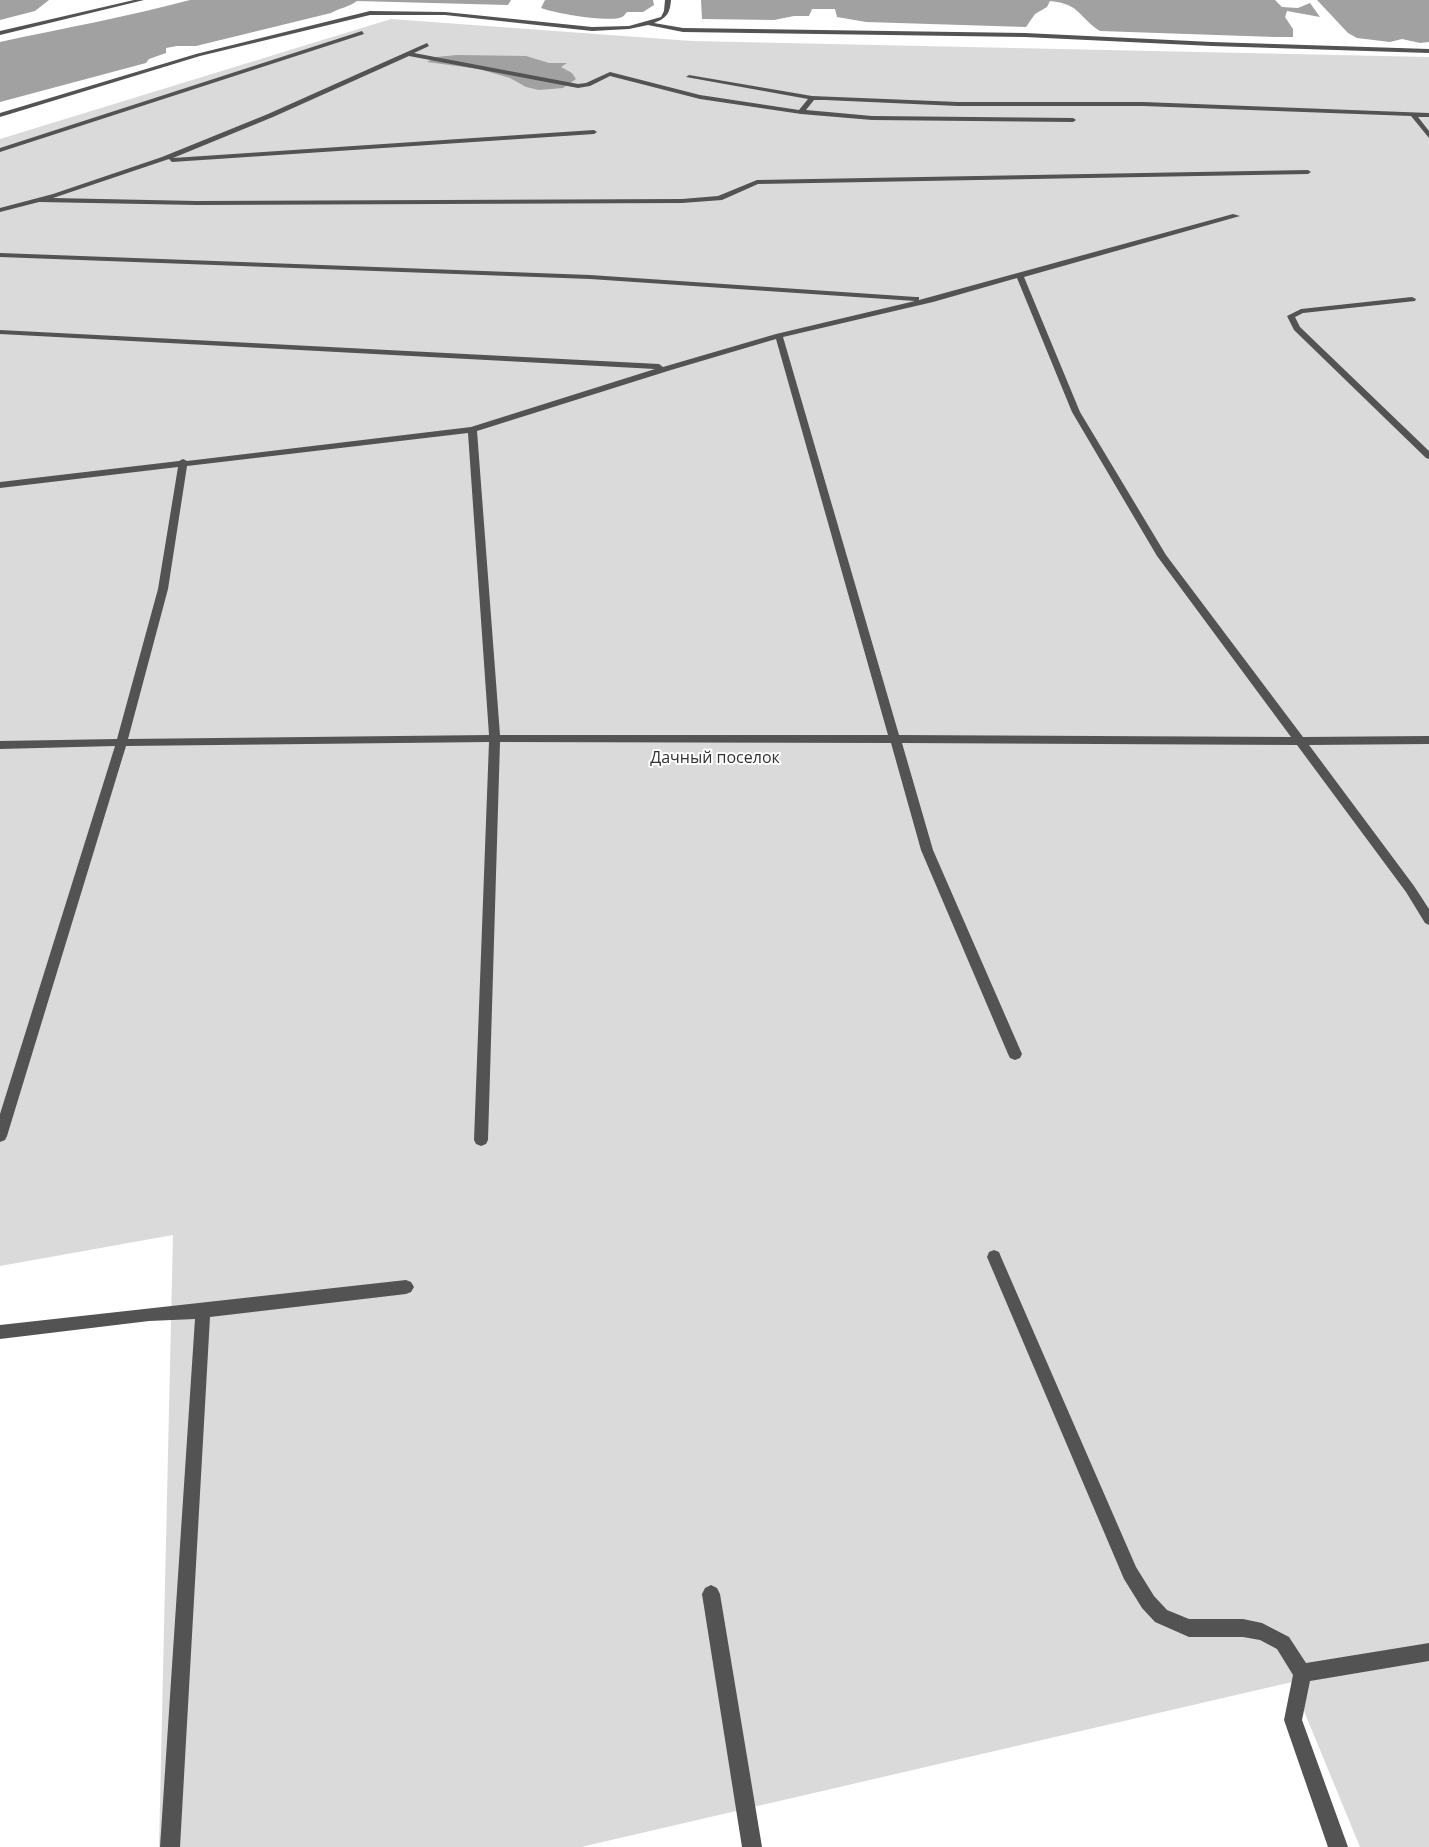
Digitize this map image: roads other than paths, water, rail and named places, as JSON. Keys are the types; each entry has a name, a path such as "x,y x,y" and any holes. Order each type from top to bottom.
{"street":[{"path":"0,33 141,0"},
{"path":"0,116 198,55 370,13 392,11 455,14 561,26 615,29 650,24 663,18 667,10 668,0"},
{"path":"650,24 684,30 1025,35 1429,51"},
{"path":"0,150 362,33"},
{"path":"0,210 40,200 162,161 302,102 427,45"},
{"path":"409,54 578,86 591,85 603,75 610,74 700,97 801,112 872,118 1073,120"},
{"path":"689,77 812,98 958,104 1143,104 1429,115"},
{"path":"801,112 812,98"},
{"path":"1413,114 1429,136"},
{"path":"162,161 594,132"},
{"path":"40,200 197,202 682,200 719,198 758,182 1308,172"},
{"path":"0,485 183,462 472,430 668,368 779,336 930,300 1236,216"},
{"path":"0,255 590,277 930,300"},
{"path":"1020,276 1076,412 1162,556 1302,742 1410,890 1429,920"},
{"path":"1412,299 1301,311 1291,316 1297,328 1429,456"},
{"path":"0,332 668,368"},
{"path":"779,336 926,850 1015,1054"},
{"path":"472,430 495,740 481,1140"},
{"path":"0,1136 122,742 163,589 183,462"},
{"path":"0,745 122,742 495,740 894,739 1302,742 1429,740"},
{"path":"994,1256 1130,1573 1148,1602 1161,1616 1189,1628 1243,1628 1262,1632 1283,1643 1302,1673 1293,1720 1338,1847"},
{"path":"0,1332 406,1287"},
{"path":"170,1847 203,1311"},
{"path":"710,1594 752,1847"},
{"path":"1302,1673 1429,1652"}],"park label":[{"name":"Дачный поселок","path":"715,758"}]}
